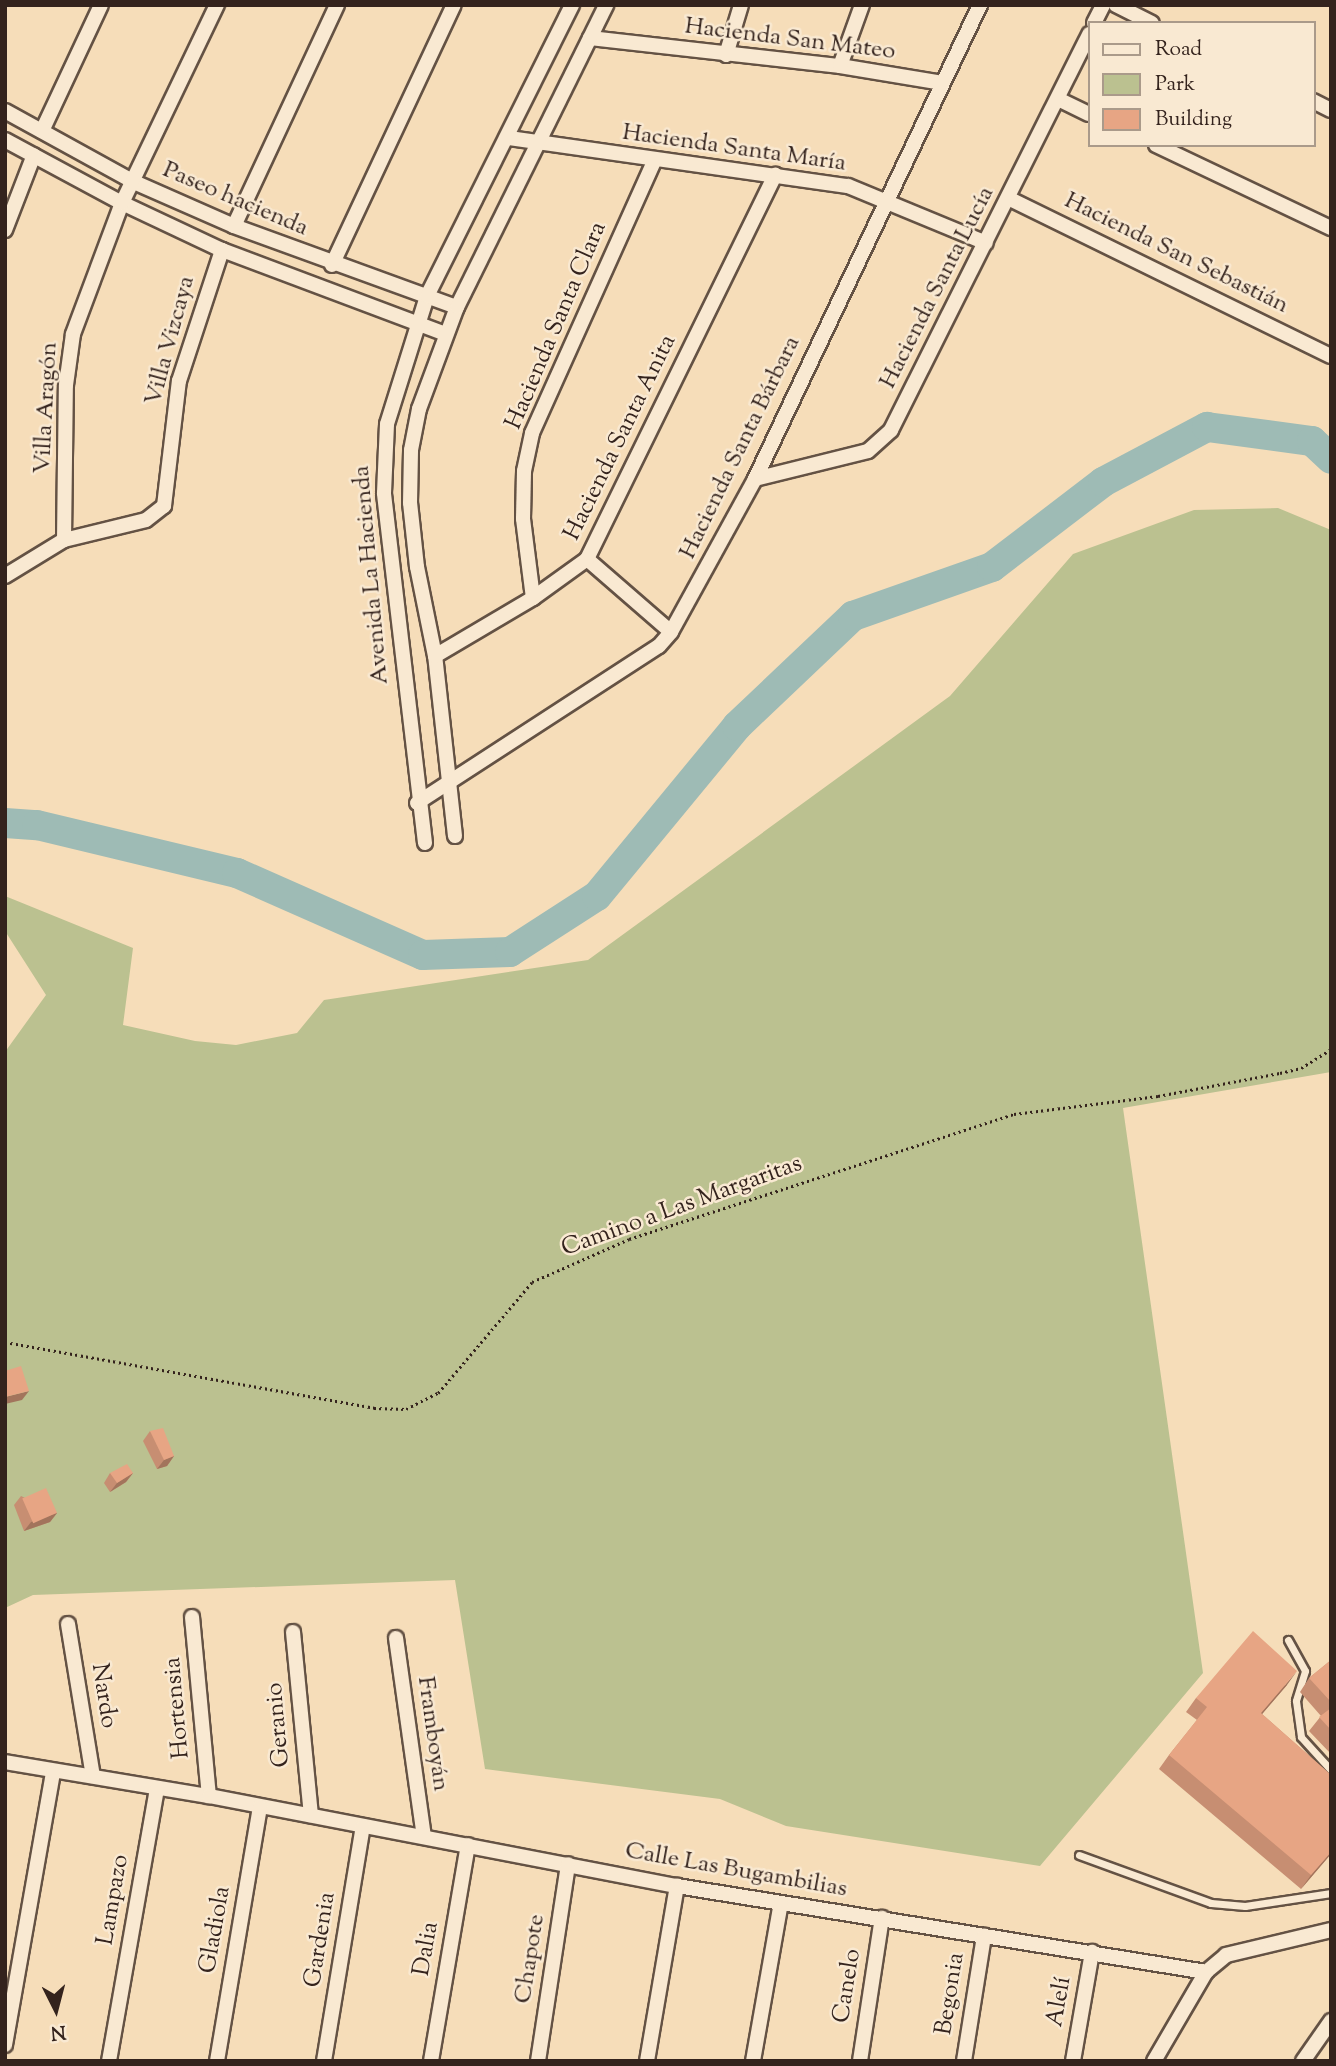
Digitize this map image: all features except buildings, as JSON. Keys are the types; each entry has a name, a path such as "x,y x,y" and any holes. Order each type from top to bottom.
{"street":[{"path":"42,131 101,5"},
{"name":"Villa Aragón","path":"64,540 66,386 73,334 122,203 217,5"},
{"path":"234,226 337,5"},
{"path":"332,265 454,5"},
{"name":"Avenida La Hacienda","path":"425,843 417,803 383,458 387,424 427,296 509,138 572,5"},
{"name":"Avenida La Hacienda","path":"455,836 435,656 417,567 410,503 411,450 419,409 457,307 606,5"},
{"path":"726,55 741,5"},
{"path":"840,66 862,5"},
{"name":"Hacienda Santa Bárbara","path":"417,803 448,786 659,646 671,632 755,479 885,198 980,5"},
{"path":"1095,21 1103,5"},
{"path":"1116,5 1148,21"},
{"name":"Hacienda Santa Lucía","path":"755,479 841,461 881,442 1010,199 1088,36"},
{"name":"Hacienda San Mateo","path":"590,38 840,66 943,83"},
{"path":"1058,99 1088,114"},
{"path":"1315,102 1331,110"},
{"name":"Paseo hacienda","path":"5,111 134,182 234,226 332,265 457,307"},
{"name":"Hacienda Santa María","path":"509,138 536,145 654,162 815,179 885,198 986,243"},
{"name":"Paseo hacienda","path":"5,139 122,203 222,250 446,334"},
{"path":"1160,147 1331,228"},
{"path":"5,230 34,155"},
{"name":"Hacienda Santa Clara","path":"533,598 523,519 524,471 532,433 654,162"},
{"name":"Hacienda Santa Anita","path":"435,656 533,598 587,559 775,175"},
{"name":"Hacienda San Sebastián","path":"1010,199 1326,353"},
{"name":"Villa Vizcaya","path":"64,540 146,520 164,506 169,486 173,407 199,312 222,250"},
{"path":"5,576 64,540"},
{"path":"587,559 671,632"},
{"name":"Hortensia","path":"192,1617 209,1796"},
{"name":"Nardo","path":"68,1624 93,1776"},
{"name":"Geranio","path":"293,1632 311,1815"},
{"name":"Framboyán","path":"396,1638 424,1836"},
{"name":"Calle Las Bugambilias","path":"5,1762 53,1773 93,1776 209,1796 677,1886 1206,1972"},
{"path":"5,2045 53,1773"},
{"name":"Lampazo","path":"109,2061 157,1788"},
{"name":"Gladiola","path":"217,2061 260,1807"},
{"name":"Gardenia","path":"324,2061 363,1826"},
{"name":"Dalia","path":"431,2061 468,1845"},
{"name":"Chapote","path":"538,2061 568,1864"},
{"path":"647,2061 677,1886"},
{"path":"753,2061 781,1903"},
{"name":"Canelo","path":"860,2061 882,1918"},
{"path":"1154,2061 1206,1972 1226,1955 1256,1945 1331,1930"},
{"name":"Begonia","path":"964,2061 984,1936"},
{"name":"Alelí","path":"1073,2061 1093,1952"},
{"path":"1303,2061 1331,2021"}],"lane":[{"path":"1287,1640 1306,1671 1296,1701 1300,1737 1331,1770"},
{"path":"1079,1855 1211,1903 1245,1906 1331,1892"}],"path":[{"name":"Camino a Las Margaritas","path":"5,1342 374,1408 406,1409 438,1393 532,1282 629,1239 1014,1114 1158,1096 1280,1073 1301,1068 1331,1049"}],"green space":[{"path":"1278,508 1331,530 1331,1072 1123,1108 1203,1673 1040,1866 786,1826 720,1799 485,1769 455,1580 33,1595 5,1608 5,1052 46,995 5,931 5,896 133,948 123,1025 195,1041 236,1045 297,1033 324,1000 588,960 950,696 1073,554 1194,510"}],"waterway":[{"path":"5,823 37,825 237,873 423,955 510,952 597,896 737,726 853,616 992,567 1103,482 1207,427 1312,441 1331,459"}]}
